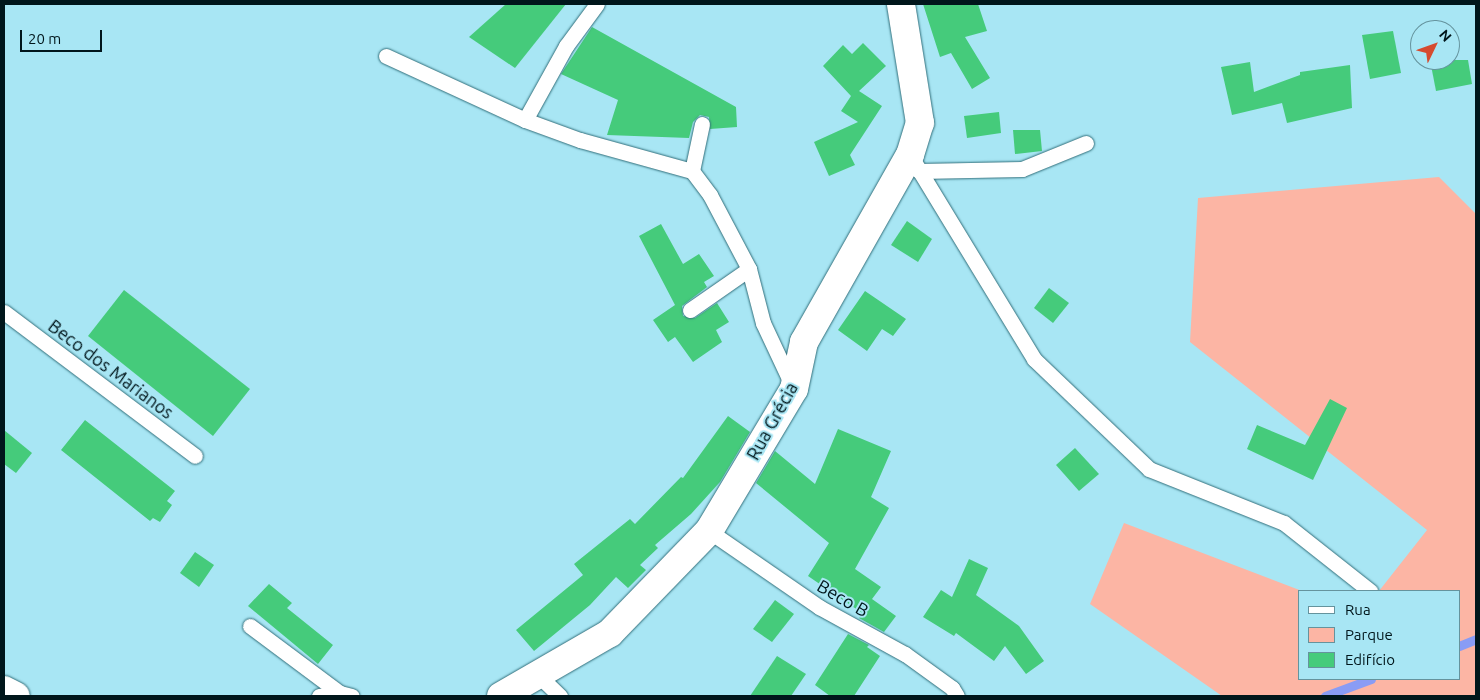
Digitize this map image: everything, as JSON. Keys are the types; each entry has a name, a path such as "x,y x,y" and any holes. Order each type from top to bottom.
{"street":[{"name":"Rua Grécia","path":"501,696 610,633 709,531 794,389 804,342 914,163 920,123 901,4"},
{"path":"4,690 16,696"}],"lane":[{"path":"525,120 566,46 597,4"},
{"path":"386,56 525,120 580,140 692,171 710,195 749,269 764,323 794,389"},
{"path":"692,171 702,124"},
{"path":"914,163 1022,169 1086,143"},
{"path":"914,163 1034,359 1149,469 1284,523 1369,590"},
{"path":"690,310 749,269"},
{"name":"Beco dos Marianos","path":"4,312 195,456"},
{"name":"Beco B","path":"709,531 819,607 905,654 952,688 957,696"},
{"path":"250,626 346,694"},
{"path":"537,674 560,696"},
{"path":"319,696 346,694"}],"green space":[{"path":"1439,177 1476,214 1476,696 1222,696 1090,604 1124,523 1299,590 1298,680 1460,680 1460,590 1380,590 1427,530 1190,342 1198,198"}],"building":[{"path":"506,4 566,4 515,68 469,37"},
{"path":"923,4 978,4 987,31 965,37 990,78 972,89 951,53 940,57"},
{"path":"592,27 736,107 737,127 710,129 709,117 700,115 693,122 689,138 607,135 618,100 561,74"},
{"path":"1393,31 1401,73 1370,79 1362,35"},
{"path":"863,43 886,66 859,91 882,106 850,155 855,165 829,176 814,142 858,122 841,111 851,96 823,66 843,45 852,54"},
{"path":"1460,60 1468,60 1472,84 1436,91 1432,70 1460,70"},
{"path":"1250,62 1254,92 1300,75 1300,72 1350,65 1352,108 1287,123 1282,103 1232,115 1221,67"},
{"path":"999,112 1001,133 967,138 964,116"},
{"path":"1013,130 1040,130 1042,151 1015,154"},
{"path":"907,221 932,239 918,262 891,245"},
{"path":"661,224 683,264 699,254 714,276 704,282 707,287 682,306 683,316 695,318 717,303 729,322 716,330 722,342 693,362 675,337 668,342 653,320 675,305 639,236"},
{"path":"1049,288 1069,303 1053,323 1034,308"},
{"path":"124,290 250,389 213,436 88,336"},
{"path":"865,291 906,319 893,336 882,329 867,351 838,330"},
{"path":"1330,399 1347,408 1313,480 1247,449 1257,425 1305,445"},
{"path":"728,416 750,432 720,482 691,514 655,545 658,548 640,565 646,570 628,588 616,577 590,605 534,651 516,630 583,575 574,564 630,519 635,524 681,477 683,478"},
{"path":"85,420 175,491 167,501 172,505 160,522 153,518 150,521 61,450"},
{"path":"838,429 891,451 871,497 889,508 855,569 881,587 872,599 896,616 884,632 859,618 862,613 808,576 829,543 756,483 775,451 815,484"},
{"path":"4,430 32,453 16,473 4,464"},
{"path":"1075,448 1099,474 1079,491 1056,465"},
{"path":"195,552 214,565 199,587 180,573"},
{"path":"969,559 988,568 976,595 1019,626 1044,661 1026,674 1005,646 994,661 956,633 954,636 923,617 941,590 952,597"},
{"path":"269,584 292,603 287,608 333,645 318,664 248,606"},
{"path":"775,600 794,614 772,642 753,629"},
{"path":"848,634 869,645 867,647 880,656 854,696 830,696 815,685"},
{"path":"777,656 806,674 791,696 750,696"}],"waterway":[{"path":"1460,646 1476,639"},
{"path":"1325,696 1368,680"}]}
